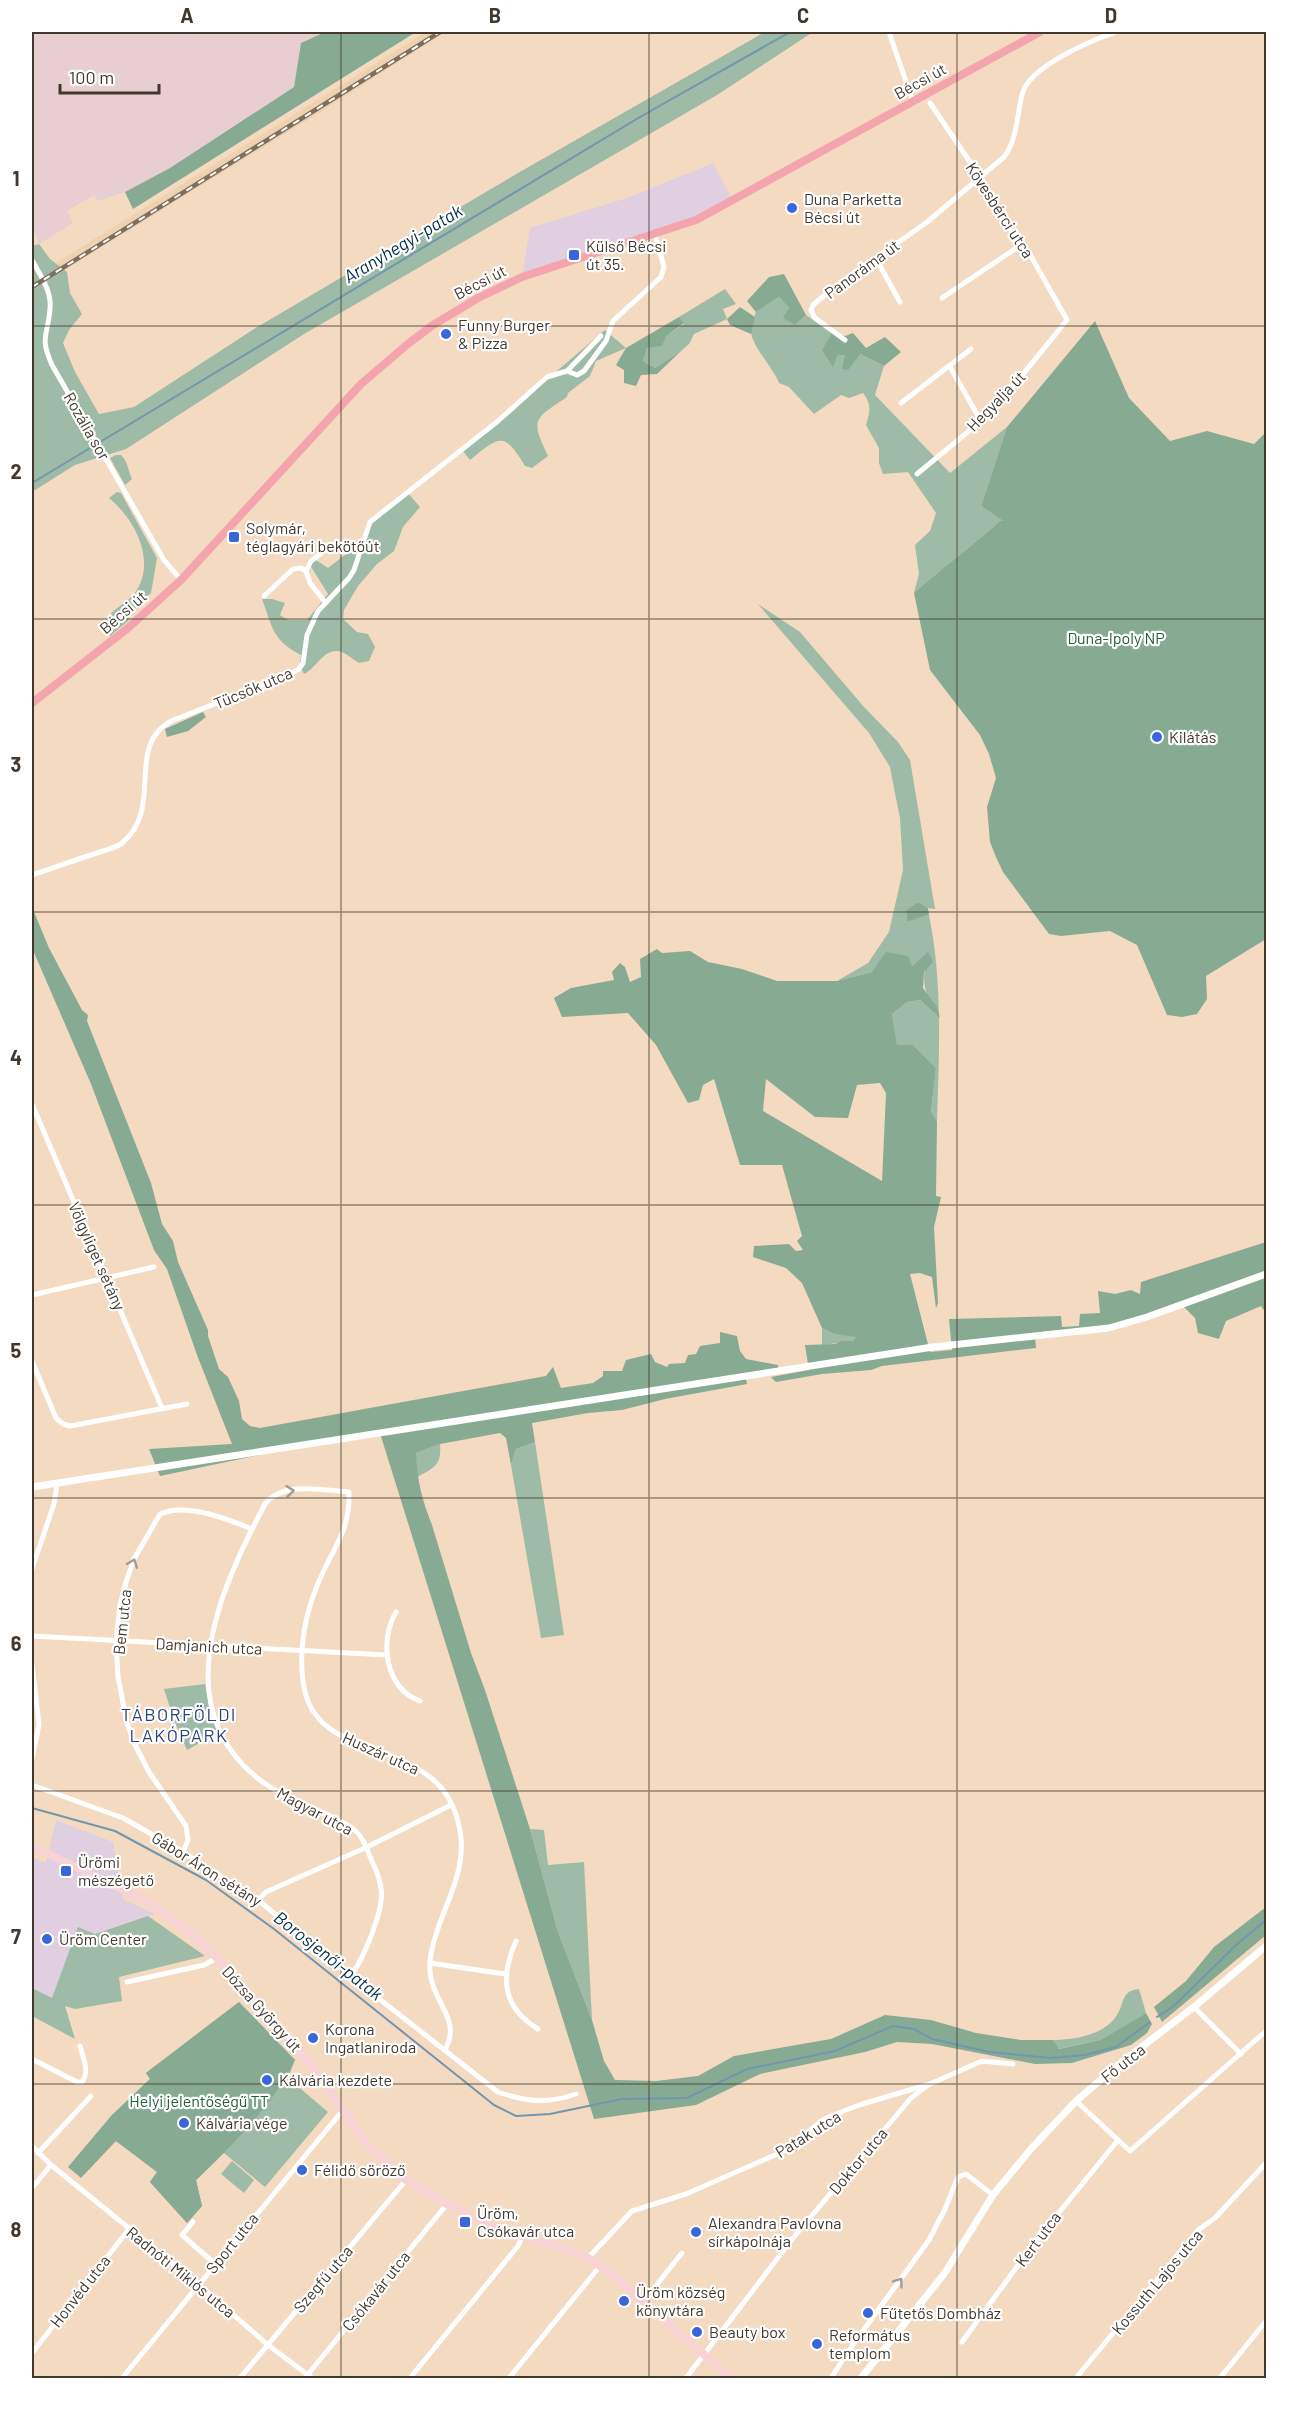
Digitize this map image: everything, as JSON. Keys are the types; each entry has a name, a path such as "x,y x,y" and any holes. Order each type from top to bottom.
{"main road":[{"name":"Bécsi út","path":"32,703 107,646 181,580 219,542 337,408 408,343 478,298 522,277 696,220 1041,32"},
{"name":"Dózsa György út","path":"32,1846 150,1903 189,1931 217,1958 308,2061 369,2147 406,2180 485,2224 558,2246 588,2258 731,2379"}],"street":[{"path":"888,32 914,102"},
{"name":"Panoráma út","path":"845,340 815,318 811,310 813,305 837,285 926,223 981,178 1009,149 1022,93 1030,78 1087,44 1116,32"},
{"name":"Kövesbérci utca","path":"930,103 981,178 1021,245 1028,252 1067,320"},
{"name":"Tücsök utca","path":"567,370 572,375 584,371 606,341 613,321 659,280 664,267 655,235"},
{"path":"942,298 1021,245"},
{"path":"876,259 900,302"},
{"name":"Rozália sor","path":"32,260 50,296 51,308 45,332 46,351 164,560 181,580"},
{"name":"Hegyalja út","path":"917,474 981,421 1006,395 1067,320"},
{"name":"Tücsök utca","path":"32,875 121,844 133,829 142,810 149,743 155,732 171,721 299,669 312,621 325,602 349,579 370,522 498,421 548,377 567,370 602,336"},
{"path":"901,403 971,349"},
{"path":"950,367 981,421"},
{"path":"306,571 311,561 327,549"},
{"path":"264,596 293,569 301,568 306,571 310,583 325,602"},
{"name":"Völgyliget sétány","path":"32,1104 88,1240 108,1277 162,1408"},
{"path":"32,1295 154,1267"},
{"path":"32,1487 933,1347 1108,1328 1147,1317 1266,1274"},
{"path":"32,1361 56,1418 70,1426 187,1404"},
{"path":"32,1569 54,1504 57,1484"},
{"name":"Magyar utca","path":"349,1492 282,1491 270,1498 252,1529 223,1595 210,1646 207,1672 210,1704 221,1734 232,1752 247,1769 266,1785 288,1798 353,1828 366,1847 379,1879 381,1900 358,1967 350,1976"},
{"name":"Huszár utca","path":"349,1492 346,1527 316,1588 309,1609 301,1650 301,1672 310,1707 322,1724 346,1738 418,1768 434,1779 445,1792 451,1806 461,1839 460,1857 457,1879 440,1918 430,1963 432,1986 452,2027 452,2035 445,2050"},
{"name":"Bem utca","path":"183,1852 188,1840 186,1826 149,1772 127,1723 118,1677 116,1641 120,1605 134,1558 160,1514 202,1512 252,1529"},
{"path":"396,1612 388,1625 387,1655 392,1679 410,1698 420,1701"},
{"name":"Damjanich utca","path":"32,1636 387,1655"},
{"path":"32,1664 39,1710 32,1759"},
{"name":"Gábor Áron sétány","path":"32,1785 123,1818 183,1852 258,1900 487,2084 510,2096 554,2101 576,2094"},
{"path":"258,1900 266,1892 451,1806"},
{"path":"516,1941 505,1974 512,2004 518,2015 538,2029"},
{"name":"Fő utca","path":"861,2379 944,2274 993,2195 1030,2150 1076,2101 1266,1946"},
{"path":"127,1982 204,1965 217,1958"},
{"path":"430,1963 505,1974"},
{"path":"1194,2007 1241,2054"},
{"path":"1076,2101 1130,2151 1266,2031"},
{"path":"32,2059 77,2082 82,2082 86,2076 86,2067 80,2046"},
{"name":"Patak utca","path":"588,2258 632,2211 686,2194 782,2152 826,2118 859,2105 930,2084 982,2061 1013,2064"},
{"name":"Doktor utca","path":"686,2379 793,2238 911,2098 930,2084"},
{"path":"38,2153 91,2096"},
{"name":"Sport utca","path":"122,2379 343,2110"},
{"name":"Kert utca","path":"962,2342 1035,2242 1118,2140"},
{"name":"Radnóti Miklós utca","path":"32,2146 51,2165 309,2377"},
{"name":"Kossuth Lajos utca","path":"1076,2379 1198,2230 1215,2218 1266,2163"},
{"path":"32,2188 51,2165"},
{"path":"831,2379 852,2346 929,2240 958,2177 966,2174 993,2195"},
{"name":"Szegfű utca","path":"240,2379 406,2180"},
{"name":"Csókavár utca","path":"309,2377 447,2204"},
{"path":"193,2222 182,2235 215,2264"},
{"name":"Honvéd utca","path":"32,2353 129,2229"},
{"path":"410,2379 518,2246 522,2237"},
{"path":"642,2303 682,2253"},
{"path":"509,2379 600,2266"},
{"path":"1220,2379 1266,2321"}],"shaded area":[{"path":"32,32 325,32 301,43 294,87 170,168 125,192 98,201 94,195 67,211 73,223 39,244 32,226"},
{"path":"426,32 445,32 327,108 50,279 32,278"},
{"path":"713,163 733,201 650,235 522,277 530,228 630,197"},
{"path":"56,1820 113,1842 123,1899 155,1914 95,1935 78,1928 52,1999 32,1988 32,1857 46,1863"}],"green space":[{"path":"325,32 416,32 133,209 125,192 170,168 294,87 301,43"},
{"path":"765,32 813,32 717,95 304,334 126,449 75,465 32,492 32,246 39,244 50,259 67,272 70,293 82,314 69,330 63,343 75,372 99,414 134,407 254,329 518,173"},
{"path":"784,274 806,315 795,325 783,318 789,308 779,297 756,312 747,301 769,277"},
{"path":"725,289 736,304 723,309 727,319 694,334 689,344 681,351 655,368 643,361 647,348 684,324 679,317"},
{"path":"779,297 789,308 784,318 795,325 806,315 832,333 833,366 838,355 860,354 884,366 875,395 950,473 1007,427 981,506 1003,521 1000,521 914,593 919,574 915,545 930,531 936,513 908,472 883,474 879,463 879,448 866,425 869,408 863,393 849,398 841,395 814,414 789,387 779,383 755,344 751,332 756,312"},
{"path":"740,307 755,317 751,334 730,325 727,319"},
{"path":"679,317 684,323 666,336 662,346 647,348 643,361 655,368 681,351 657,374 641,375 636,386 624,383 624,370 616,365 626,348"},
{"name":"Duna-Ipoly NP","path":"1095,321 1129,398 1170,441 1207,431 1254,444 1266,432 1266,939 1206,976 1207,999 1197,1014 1182,1017 1167,1015 1137,945 1110,931 1061,936 1049,934 1003,872 990,842 987,807 996,778 989,754 980,735 930,670 914,593 1000,521 1003,521 981,506 1007,427"},
{"path":"605,330 626,348 596,361 590,376 538,421 539,434 548,456 532,468 525,466 512,447 501,441 488,446 470,460 463,451"},
{"path":"832,333 845,336 853,333 866,348 885,337 901,352 884,366 860,354 848,370 842,369 845,355 838,355 833,367 822,350"},
{"path":"121,455 127,463 132,479 125,485 110,458"},
{"path":"117,492 121,493 157,558 151,593 131,612 128,621 110,636 105,631 106,620 134,594 141,582 144,569 140,542 135,529 119,507 109,498"},
{"path":"407,492 420,507 403,527 394,551 377,564 358,586 344,610 343,619 357,632 368,634 375,647 369,661 359,663 342,652 330,652 304,674 300,666 301,655 279,638 262,599 285,603 280,615 288,620 307,620 328,594 310,565 316,560 328,568 363,541 367,529"},
{"path":"758,604 800,632 864,707 898,742 910,760 935,909 918,902 906,910 907,922 929,915 933,941 939,1018 937,1122 931,1113 936,1068 913,1045 897,1046 892,1014 907,1002 920,1000 938,1016 929,999 924,980 928,953 912,966 872,972 837,981 868,963 889,932 903,870 900,818 890,767 869,733"},
{"path":"203,712 206,717 188,731 167,737 165,729"},
{"path":"918,902 928,908 929,915 907,922 906,910"},
{"path":"32,907 49,948 82,1010 88,1015 87,1021 151,1183 162,1224 173,1241 178,1262 208,1330 219,1369 228,1377 239,1401 242,1419 250,1426 260,1428 546,1376 553,1367 561,1388 593,1383 603,1376 603,1371 622,1371 626,1360 651,1354 655,1362 667,1367 669,1364 685,1363 688,1355 696,1354 700,1346 720,1343 720,1332 737,1336 740,1351 746,1359 778,1365 778,1369 745,1374 747,1384 665,1399 622,1410 588,1413 532,1423 535,1442 516,1449 511,1465 506,1438 500,1433 440,1444 416,1453 423,1498 471,1653 530,1829 558,1932 592,2020 604,2061 615,2080 656,2081 698,2076 734,2056 831,2039 885,2015 931,2020 976,2033 1021,2040 1053,2040 1059,2049 1100,2040 1146,2013 1152,2024 1147,2033 1131,2045 1072,2063 1035,2064 932,2044 897,2042 865,2052 760,2074 696,2105 594,2119 379,1430 160,1476 149,1449 232,1444 197,1355 167,1269 154,1250 91,1084 32,948"},
{"path":"657,949 662,953 690,951 708,962 742,969 777,981 837,981 872,972 886,952 908,956 912,966 928,952 933,962 924,972 923,988 937,1007 940,1018 920,1000 907,1002 892,1014 897,1045 913,1045 936,1068 931,1112 937,1122 936,1196 941,1197 934,1227 938,1303 936,1308 932,1277 920,1273 910,1274 930,1352 952,1350 949,1319 1061,1316 1062,1327 1079,1326 1080,1314 1100,1313 1098,1291 1115,1294 1131,1290 1140,1294 1141,1282 1266,1242 1266,1313 1261,1306 1226,1321 1219,1339 1198,1333 1195,1318 1181,1304 1102,1327 1035,1334 1036,1348 882,1366 871,1370 822,1374 776,1382 771,1377 809,1370 805,1345 835,1344 842,1341 853,1341 856,1337 834,1334 822,1328 802,1283 786,1268 753,1257 754,1246 789,1244 796,1251 803,1250 797,1241 802,1236 782,1165 740,1165 714,1079 703,1085 699,1100 688,1103 656,1045 628,1013 562,1017 554,998 571,988 614,980 612,972 620,963 625,967 630,982 641,977 640,959","holes":["766,1079 815,1117 848,1118 857,1085 880,1083 886,1093 882,1181 763,1111"]},
{"path":"822,1328 834,1334 857,1336 853,1341 822,1345"},
{"path":"535,1442 564,1635 541,1638 511,1465 516,1449"},
{"path":"440,1444 440,1457 436,1465 416,1478 416,1453"},
{"path":"205,1684 211,1715 218,1733 187,1750 164,1689"},
{"path":"530,1829 544,1830 548,1865 584,1862 592,2020 558,1932"},
{"path":"1266,1907 1266,1935 1162,2022 1154,2007 1186,1981 1214,1947"},
{"path":"148,1916 205,1956 119,1977 122,2001 75,2009 65,2006 75,2039 32,2016 32,1988 52,1998 78,1927 95,1934"},
{"path":"1139,1989 1146,2013 1100,2040 1058,2049 1053,2040 1088,2035 1112,2022 1126,1995"},
{"name":"Helyi jelentőségű TT","path":"239,2002 295,2060 288,2078 328,2112 265,2187 224,2153 196,2180 202,2206 187,2223 150,2182 157,2172 116,2141 111,2116 150,2079 146,2073"},
{"name":"Helyi jelentőségű TT","path":"239,2002 295,2060 265,2107 196,2180 202,2206 187,2223 150,2182 157,2172 116,2141 81,2178 68,2167 111,2116 150,2079 146,2073"},
{"path":"232,2161 254,2180 244,2193 221,2174"}],"waterway":[{"name":"Aranyhegyi-patak","path":"32,483 640,117 790,32"},
{"name":"Borosjenői-patak","path":"32,1808 115,1831 206,1880 274,1929 494,2105 516,2116 550,2114 622,2099 687,2098 747,2069 835,2051 893,2026 914,2029 932,2039 989,2052 1050,2058 1085,2055 1116,2047 1150,2022"},
{"name":"Borosjenői-patak","path":"1157,2017 1175,2005 1236,1945 1266,1920"}],"railway":[{"path":"32,287 440,32"}],"place":[{"name":"Duna Parketta Bécsi út","path":"792,208"},
{"name":"Külső Bécsi út 35.","path":"574,255"},
{"name":"Funny Burger & Pizza","path":"446,334"},
{"name":"Solymár, téglagyári bekötőút","path":"234,537"},
{"name":"Kilátás","path":"1157,737"},
{"name":"Ürömi mészégető","path":"66,1871"},
{"name":"Üröm Center","path":"47,1939"},
{"name":"Korona Ingatlaniroda","path":"313,2038"},
{"name":"Kálvária kezdete","path":"267,2080"},
{"name":"Kálvária vége","path":"184,2123"},
{"name":"Félidő söröző","path":"302,2170"},
{"name":"Üröm, Csókavár utca","path":"465,2222"},
{"name":"Alexandra Pavlovna sírkápolnája","path":"696,2232"},
{"name":"Üröm község könyvtára","path":"624,2301"},
{"name":"Fűtetős Dombház","path":"868,2313"},
{"name":"Beauty box","path":"697,2332"},
{"name":"Református templom","path":"817,2344"}],"district":[{"name":"TÁBORFÖLDI LAKÓPARK","path":"179,1725"}]}
